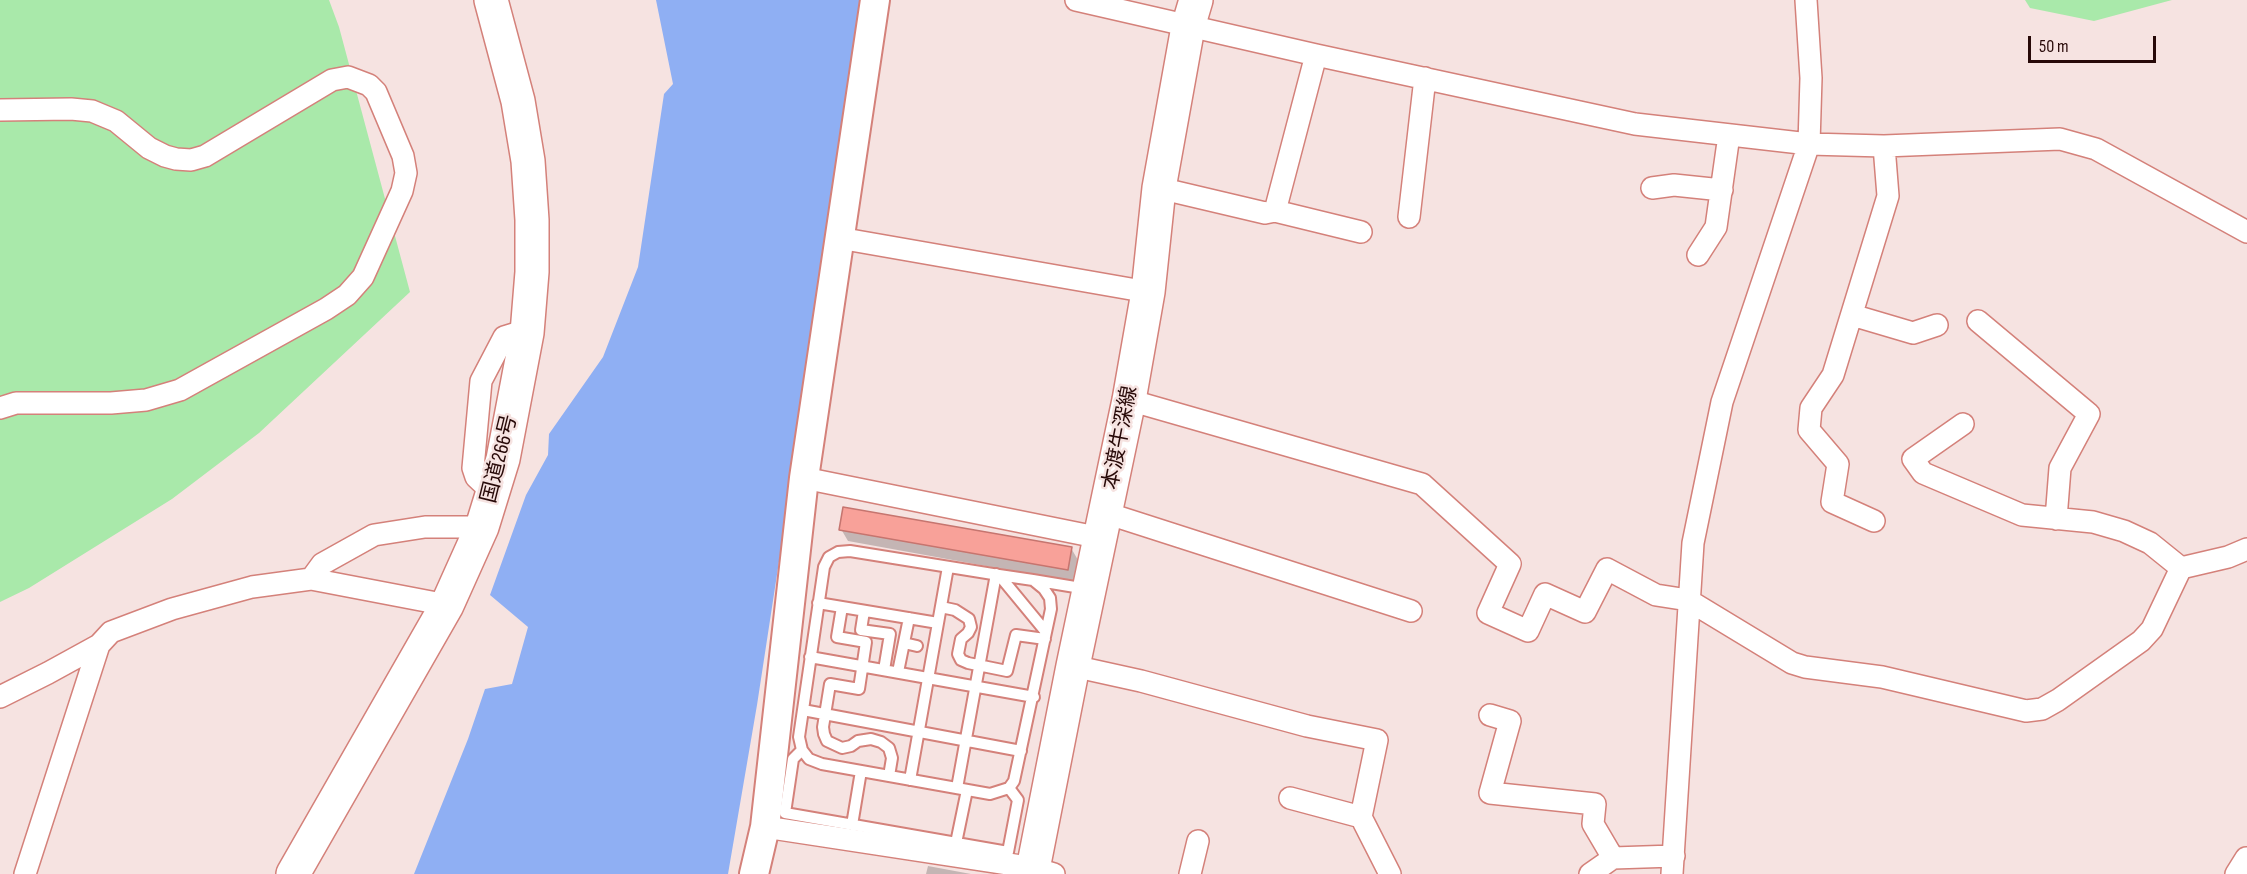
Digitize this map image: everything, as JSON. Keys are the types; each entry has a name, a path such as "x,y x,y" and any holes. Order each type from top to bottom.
{"main road":[{"name":"国道266号","path":"293,874 447,605 482,527 503,459 527,333 532,272 532,220 528,161 518,101 491,0"},
{"name":"本渡牛深線","path":"1040,872 1073,666 1130,400 1148,292 1159,188 1192,13"}],"street":[{"path":"754,874 765,827 804,478 875,0"},
{"path":"1076,0 1192,13 1316,55 1635,124 1809,144 1884,146 2060,139 2096,149 2247,232"},
{"path":"1590,874 1613,858 1673,865 1693,543 1722,402 1809,144 1811,78 1806,0"},
{"path":"1275,211 1316,55"},
{"path":"0,111 71,109 92,111 116,121 149,148 165,156 191,159 205,156 332,80 348,77 369,85 376,92 403,156 406,172 402,191 363,278 347,295 326,309 180,390 146,400 111,403 16,403 0,408"},
{"path":"1409,217 1425,78"},
{"path":"1698,255 1716,227 1730,135"},
{"path":"1874,521 1832,502 1838,464 1809,430 1811,408 1833,375 1888,196 1884,146"},
{"path":"1652,188 1674,184 1722,190"},
{"path":"1159,188 1265,213 1275,211 1361,232"},
{"path":"839,238 1148,292"},
{"path":"1852,315 1913,333 1937,325"},
{"path":"1978,321 2090,414 2060,468 2056,519"},
{"path":"1130,400 1422,484 1510,564 1488,613 1528,631 1545,594 1585,612 1607,569 1656,595 1688,600 1792,663 1805,667 1882,677 2026,711 2042,709 2058,700 2141,641 2152,629 2181,568"},
{"path":"1963,424 1913,459 1923,473 2022,515 2093,522 2124,531 2150,543 2181,568"},
{"path":"804,478 1104,525 1411,611"},
{"path":"311,579 322,564 374,535 425,527 482,527"},
{"path":"2181,568 2228,557 2247,549"},
{"path":"0,697 99,645 111,632 172,609 252,587 311,579 447,605"},
{"path":"25,874 99,645"},
{"path":"1073,666 1141,681 1307,726 1377,740 1361,817 1389,874"},
{"path":"1490,715 1510,721 1490,793 1595,804 1593,824 1613,858"},
{"path":"1290,798 1361,817"},
{"path":"765,827 1040,872"},
{"path":"1190,874 1198,841"}],"lane":[{"path":"1033,580 1044,589 1050,598 1051,609 1034,697 1014,781 1009,788 990,794 822,764 809,759 802,750 799,737 824,567 829,557 837,552 850,551 1033,580 1090,590"},
{"path":"910,780 948,567"},
{"path":"997,575 1045,636"},
{"path":"956,843 965,740 997,575"},
{"path":"818,603 938,623"},
{"path":"842,607 837,637 866,642 859,689 830,684 824,734 827,741 842,748 858,741 871,739 881,742 889,748 892,758 890,776"},
{"path":"940,608 955,610 969,620 971,627 961,639 958,654 961,660 978,665 1007,671 1016,635 1045,636"},
{"path":"864,611 861,630 890,634 884,670"},
{"path":"898,672 909,618"},
{"path":"904,643 917,646"},
{"path":"810,657 1034,697"},
{"path":"803,710 1021,751"},
{"path":"802,750 793,759 785,813 1008,852 1018,800 1009,788"},
{"path":"852,825 861,771"}],"green space":[{"path":"0,0 329,0 339,27 410,292 259,433 172,499 29,588 0,602"},
{"path":"2025,0 2172,0 2094,21 2030,8"}],"water":[{"path":"656,0 865,0 757,705 728,874 414,874 468,739 485,689 512,684 528,627 490,595 526,495 548,455 549,434 603,357 638,267 664,94 673,84"}],"building":[{"path":"843,507 1072,547 1068,570 839,530"}]}
